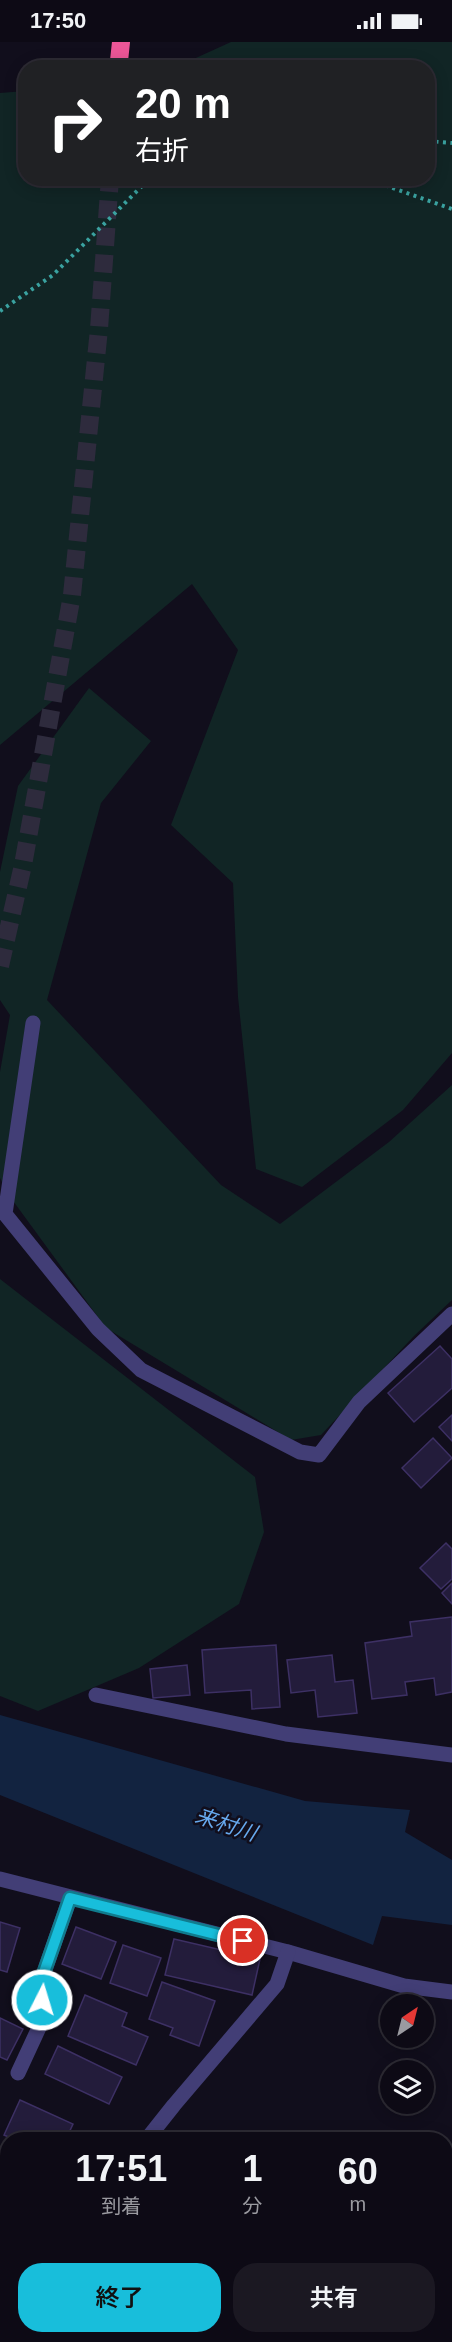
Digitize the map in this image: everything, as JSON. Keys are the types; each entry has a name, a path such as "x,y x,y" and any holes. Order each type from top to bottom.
{"highway":[{"path":"119,60 121,42"}],"street":[{"path":"33,1023 5,1214 98,1329 141,1370 300,1452 319,1455 359,1402 452,1314"},
{"path":"96,1695 286,1734 452,1755"},
{"path":"0,1880 288,1952 404,1986 452,1992"},
{"path":"18,2073 43,2019 41,1981 70,1898"},
{"path":"153,2132 277,1984 288,1952"}],"path":[{"path":"435,142 452,143"},
{"path":"0,311 53,275 142,186"},
{"path":"387,186 452,209"}],"green space":[{"path":"231,42 452,42 452,1053 403,1110 302,1187 256,1169 238,997 233,883 171,825 238,650 192,584 0,745 0,93 18,92 18,186 435,186 435,60 191,60"},
{"path":"89,688 151,741 101,803 47,1000 221,1185 280,1224 389,1142 452,1085 452,1300 414,1336 321,1435 291,1440 106,1328 8,1194 0,1178 0,1072 10,1015 0,1000 0,872 18,786"},
{"path":"0,1279 255,1477 264,1532 239,1604 139,1668 38,1711 0,1696"}],"water":[{"name":"来村川","path":"0,1715 305,1801 410,1810 405,1832 452,1860 452,1925 382,1916 373,1945 0,1795"}],"building":[{"path":"440,1346 452,1359 452,1388 414,1422 388,1393"},
{"path":"452,1415 452,1441 439,1427"},
{"path":"433,1438 452,1458 421,1488 402,1468"},
{"path":"446,1543 452,1549 452,1579 441,1589 420,1568"},
{"path":"452,1583 452,1604 442,1593"},
{"path":"452,1617 452,1692 436,1695 434,1678 405,1682 407,1695 372,1699 365,1643 412,1636 410,1622"},
{"path":"276,1645 280,1707 252,1709 251,1690 205,1693 202,1650"},
{"path":"332,1655 335,1682 353,1680 357,1713 318,1717 315,1690 291,1693 287,1660"},
{"path":"187,1665 190,1695 153,1698 150,1669"},
{"path":"0,1922 20,1928 7,1972 0,1970"},
{"path":"76,1927 116,1942 101,1979 62,1964"},
{"path":"174,1939 260,1959 252,1995 165,1975"},
{"path":"123,1945 161,1958 147,1996 110,1983"},
{"path":"162,1982 215,2001 199,2046 170,2035 173,2028 149,2019"},
{"path":"85,1995 127,2013 122,2026 148,2037 136,2065 68,2036"},
{"path":"0,2018 23,2029 7,2060 0,2057"},
{"path":"58,2046 122,2077 109,2104 45,2074"},
{"path":"20,2100 73,2124 69,2132 5,2132"}],"tunnel":[{"path":"0,966 23,865 72,595 99,329 109,186"}],"route":[{"path":"42,2000 41,1981 70,1898 243,1941"}]}
